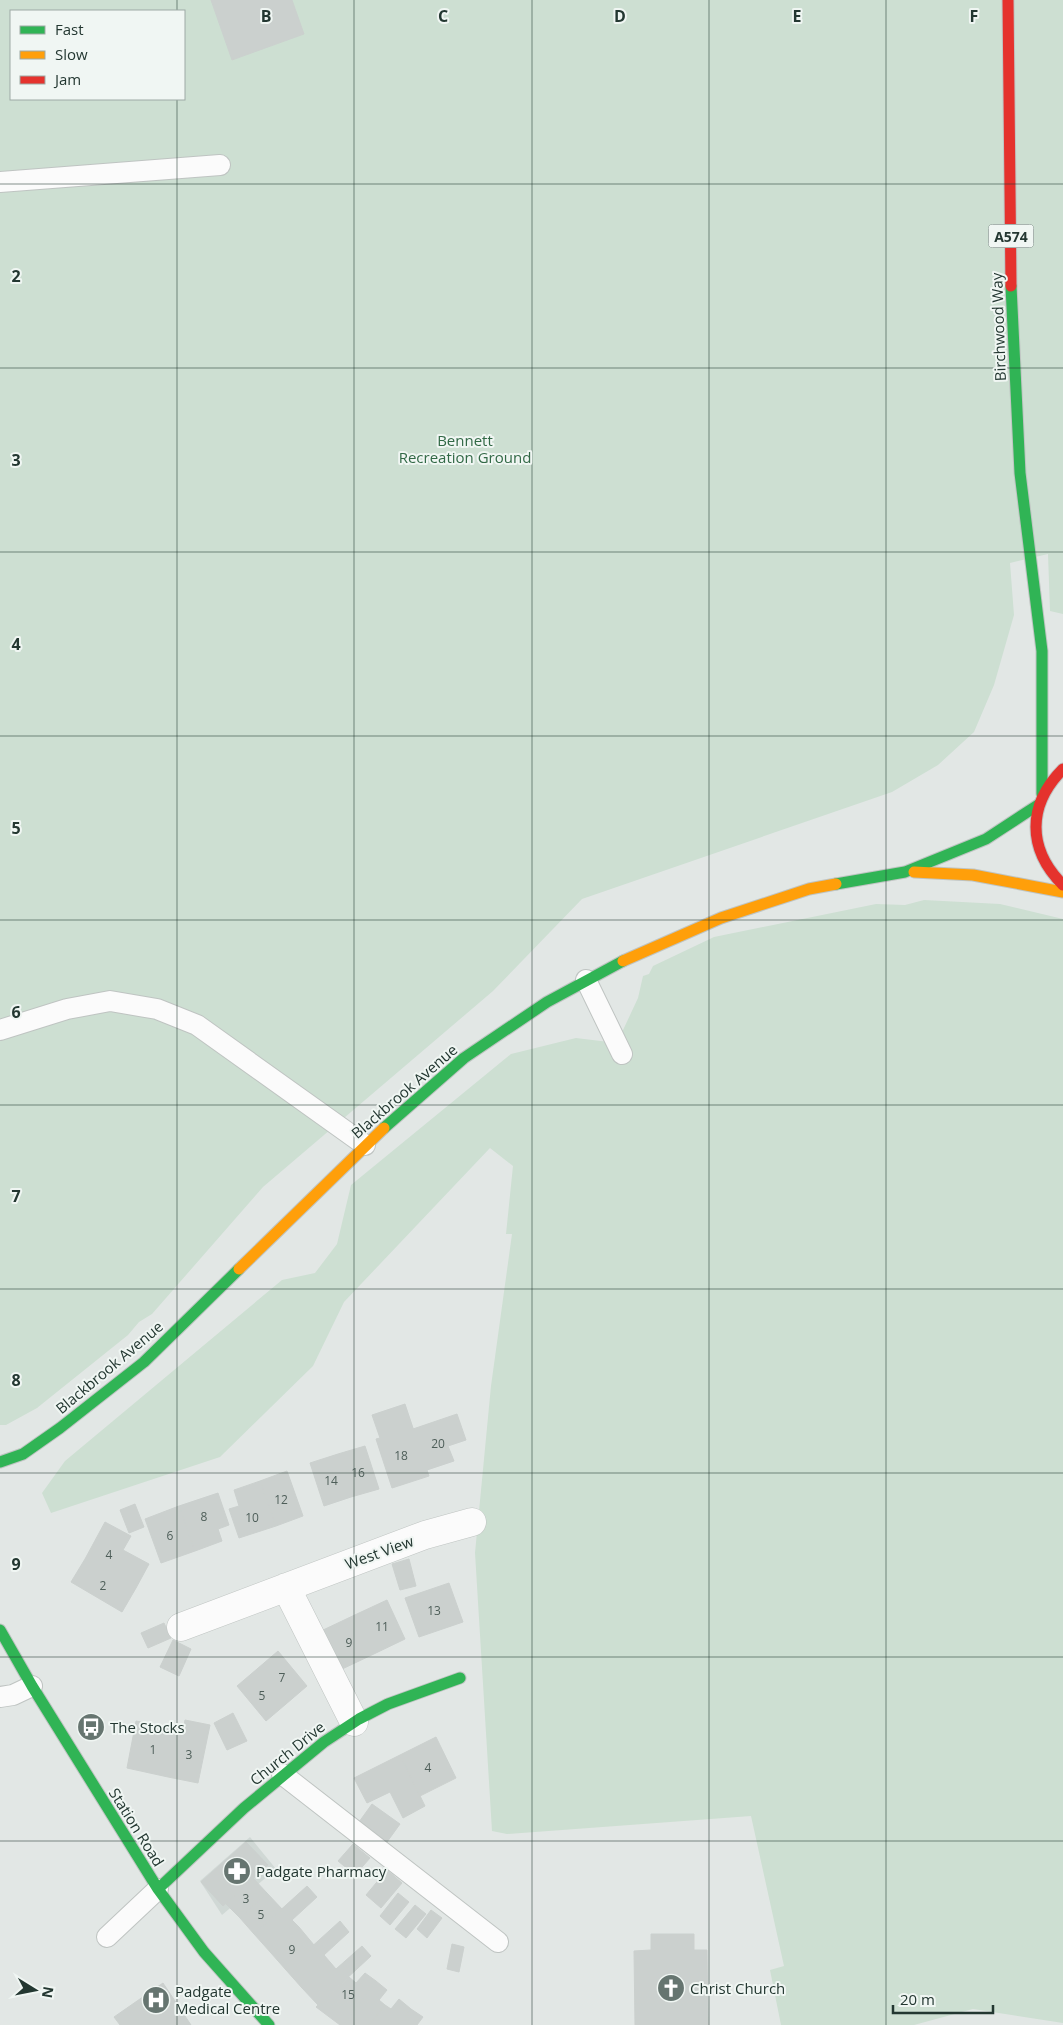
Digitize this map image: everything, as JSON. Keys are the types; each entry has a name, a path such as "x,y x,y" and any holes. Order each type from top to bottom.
{"street":[{"name":"Birchwood Way","path":"1008,0 1011,307 1020,473 1042,651 1040,800"},
{"name":"Birchwood Way","path":"1039,621 1054,644"},
{"path":"1040,800 1056,775 1063,769"},
{"name":"Blackbrook Avenue","path":"0,1462 23,1454 60,1428 144,1362 365,1145 464,1058 540,1007 638,953 721,918 809,889 906,872 986,839 1040,800"},
{"name":"A574","path":"1040,800 1035,831 1041,856 1054,878 1063,885"},
{"name":"Blackbrook Avenue","path":"906,872 973,875 1063,892"},
{"name":"West View","path":"181,1627 425,1535 472,1522"},
{"path":"286,1586 354,1722"},
{"name":"Station Road","path":"0,1630 32,1686 158,1889 204,1952 269,2025"},
{"name":"Church Drive","path":"158,1889 183,1863 282,1774 330,1737 379,1708 460,1678"}],"lane":[{"path":"0,182 220,165"},
{"path":"586,980 622,1054"},
{"path":"0,1030 67,1009 110,1001 157,1009 197,1025 365,1145"},
{"path":"0,1697 13,1695 32,1686"},
{"path":"282,1774 498,1942"},
{"path":"107,1937 158,1889"}],"shaded area":[{"name":"Padgate Pharmacy","path":"250,1837 276,1869 222,1915 200,1881"}],"green space":[{"name":"Bennett Recreation Ground","path":"0,0 1063,0 1063,614 1050,611 1048,554 1010,563 1014,615 994,685 974,732 938,765 892,792 582,899 493,991 263,1187 152,1314 139,1322 128,1335 37,1408 6,1425 0,1425"},
{"path":"924,900 1000,904 1063,919 1063,2023 973,2009 914,2025 781,2025 770,1970 784,1966 751,1816 507,1834 492,1831 475,1553 491,1386 512,1234 506,1234 513,1166 490,1148 344,1302 313,1366 220,1457 51,1513 42,1493 65,1461 282,1280 315,1273 337,1244 351,1185 511,1054 576,1038 617,1043 638,998 643,976 649,974 653,966 714,937 876,904 905,905"}],"building":[{"path":"211,0 292,0 304,34 232,60"},
{"path":"405,1404 429,1476 392,1488 376,1439 380,1438 372,1415"},
{"path":"457,1414 466,1440 448,1446 454,1461 427,1470 413,1429"},
{"path":"365,1446 379,1489 351,1497 338,1454"},
{"path":"338,1454 351,1497 324,1506 310,1463"},
{"path":"287,1471 303,1516 276,1526 260,1481"},
{"path":"260,1481 276,1526 239,1538 229,1509 239,1506 234,1490"},
{"path":"218,1493 229,1525 218,1529 222,1541 195,1551 179,1506"},
{"path":"135,1504 144,1527 129,1533 120,1510"},
{"path":"179,1506 195,1551 161,1563 145,1519"},
{"path":"105,1522 131,1536 123,1550 149,1564 136,1588 85,1559"},
{"path":"85,1559 136,1588 122,1612 71,1582"},
{"path":"409,1559 416,1586 400,1590 392,1564"},
{"path":"449,1583 463,1622 419,1637 405,1598"},
{"path":"387,1600 405,1639 378,1652 359,1613"},
{"path":"359,1613 378,1652 340,1670 321,1631"},
{"path":"164,1623 171,1638 148,1648 141,1633"},
{"path":"173,1640 191,1649 179,1676 160,1667"},
{"path":"278,1651 307,1686 286,1704 257,1669"},
{"path":"257,1669 286,1704 266,1721 237,1686"},
{"path":"233,1713 247,1741 227,1750 214,1723"},
{"path":"185,1720 210,1725 198,1783 168,1777 179,1730 183,1730"},
{"path":"136,1721 179,1730 168,1777 127,1768"},
{"path":"436,1737 456,1778 420,1796 400,1755"},
{"path":"400,1755 425,1806 403,1818 390,1792 367,1803 354,1778"},
{"path":"372,1804 400,1824 387,1842 359,1822"},
{"name":"Padgate Pharmacy","path":"246,1842 268,1865 223,1906 201,1882"},
{"path":"353,1844 370,1858 355,1875 338,1861"},
{"path":"387,1870 402,1883 381,1908 366,1895"},
{"path":"253,1878 267,1893 240,1918 225,1903"},
{"path":"307,1886 317,1897 292,1920 299,1927 271,1953 254,1934"},
{"path":"267,1893 282,1909 254,1934 240,1918"},
{"path":"398,1893 409,1902 390,1925 380,1916"},
{"path":"415,1905 426,1914 406,1938 395,1929"},
{"path":"431,1910 442,1918 427,1938 417,1929"},
{"path":"340,1921 349,1932 324,1955 330,1962 302,1988 286,1970"},
{"path":"299,1927 314,1945 286,1970 271,1953"},
{"name":"Christ Church","path":"651,1934 694,1934 694,1950 707,1950 708,2025 635,2025 634,1951 651,1950"},
{"path":"452,1944 464,1947 459,1972 447,1969"},
{"path":"362,1946 371,1956 318,2005 302,1988 330,1962 336,1969"},
{"path":"365,1973 376,1981 343,2025 340,2025 316,2007 349,1977 356,1983"},
{"path":"376,1981 387,1990 379,2000 385,2005 369,2025 343,2025"},
{"name":"Padgate Medical Centre","path":"163,1983 191,2025 120,2025 114,2017"},
{"path":"399,1999 411,2009 398,2025 369,2025 385,2005 391,2009"},
{"path":"411,2009 423,2017 417,2025 398,2025"}],"traffic: fast":[{"path":"1011,286 1020,473 1042,651 1042,794"},
{"path":"836,884 905,872 986,839 1038,805"},
{"path":"384,1128 464,1058 547,1002 623,961"},
{"path":"0,1462 23,1454 60,1428 144,1362 239,1269"},
{"path":"0,1630 32,1686 158,1889 204,1952 269,2025"},
{"path":"158,1889 244,1808 324,1742 359,1719 388,1704 460,1678"}],"traffic: slow":[{"path":"914,872 973,875 1063,892"},
{"path":"623,961 721,918 809,889 836,884"},
{"path":"239,1269 384,1128"}],"traffic: jam":[{"path":"1008,0 1011,286"},
{"path":"1063,769 1051,783 1043,797 1036,827 1043,857 1051,871 1063,885"}],"place":[{"name":"The Stocks","path":"91,1727"},
{"name":"Padgate Pharmacy","path":"237,1871"},
{"name":"Christ Church","path":"671,1988"},
{"name":"Padgate Medical Centre","path":"156,2000"}]}
